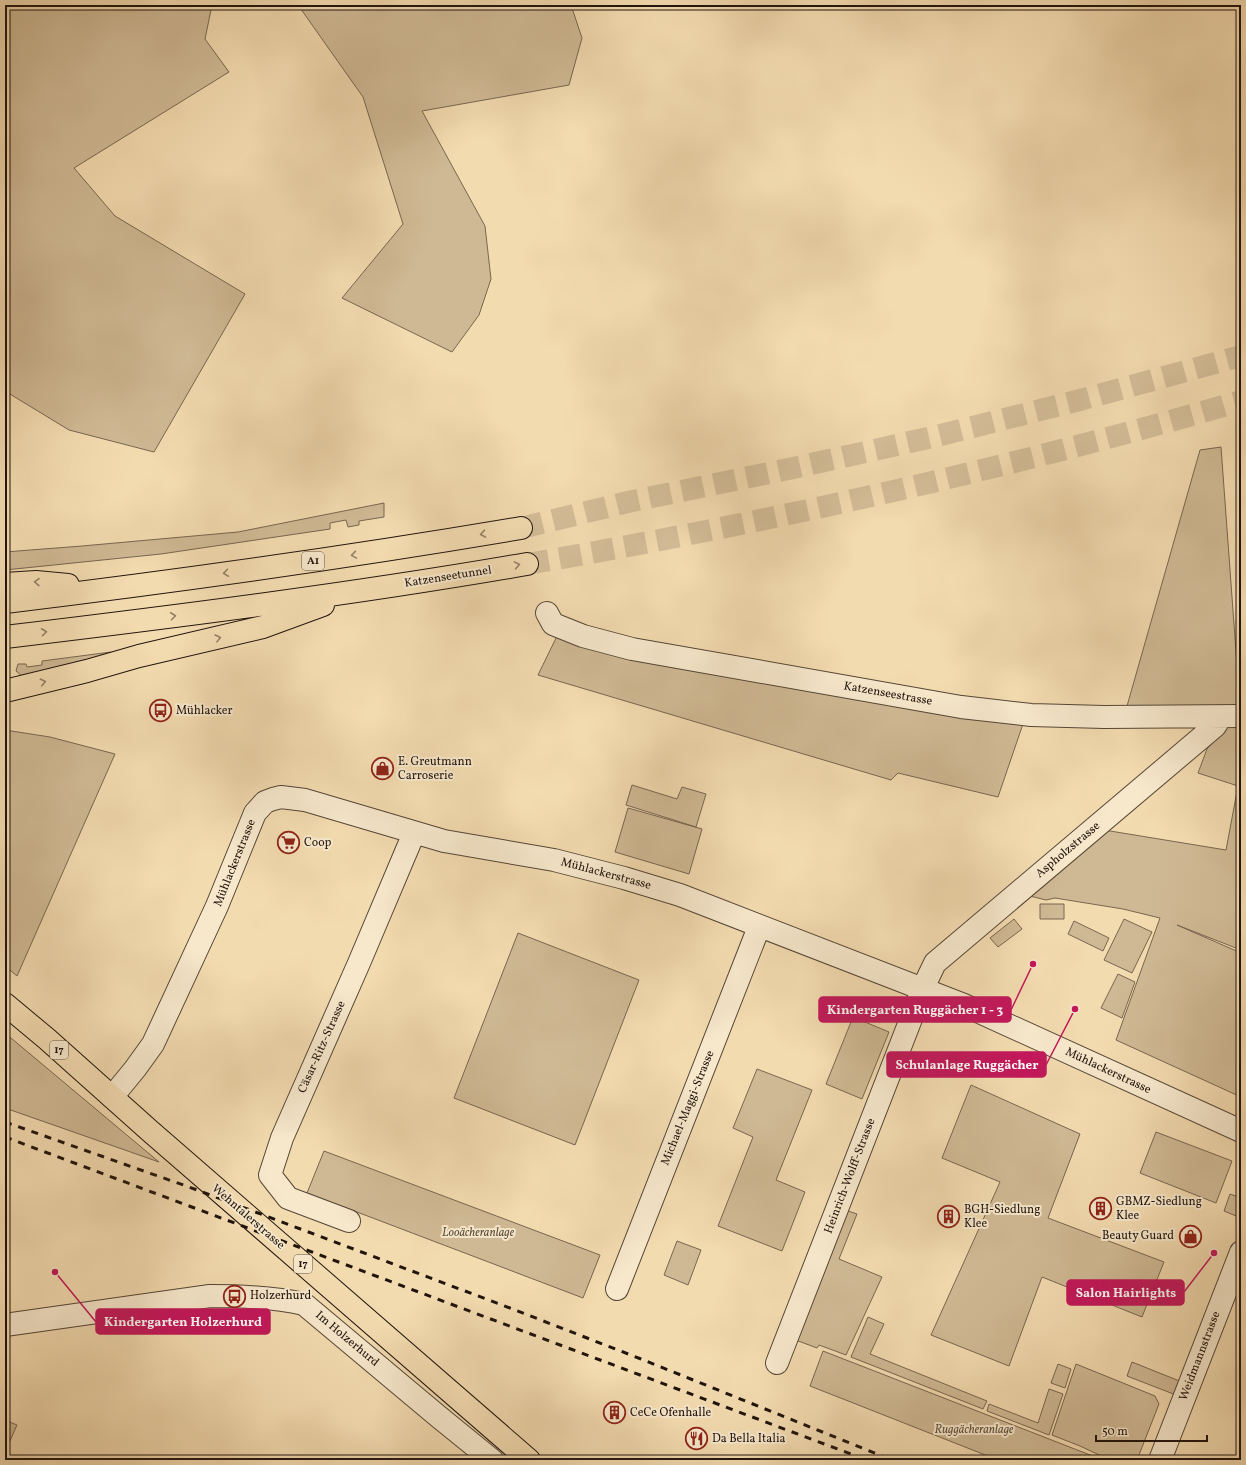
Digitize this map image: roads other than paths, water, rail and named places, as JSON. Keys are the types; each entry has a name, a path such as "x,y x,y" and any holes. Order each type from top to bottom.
{"main road":[{"name":"A1","path":"5,602 322,560 521,528"},
{"name":"Katzenseetunnel","path":"368,589 527,564"},
{"path":"5,584 36,582 103,590"},
{"path":"5,637 202,613 368,589"},
{"path":"5,691 80,673 139,656 263,627 368,589"},
{"name":"Wehntalerstrasse","path":"5,1004 529,1460"}],"street":[{"name":"Katzenseestrasse","path":"546,613 553,624 583,636 632,648 962,707 1031,715 1104,717 1231,716"},
{"name":"Aspholzstrasse","path":"923,988 935,963 1215,726 1231,716"},
{"name":"Mühlackerstrasse","path":"112,1097 135,1069 156,1037 217,906 255,813 265,802 281,797 294,798 321,805 444,841 554,860 624,878 680,895 759,927 923,988 1241,1131"},
{"name":"Cäsar-Ritz-Strasse","path":"349,1221 288,1198 270,1175 282,1138 414,833"},
{"name":"Michael-Maggi-Strasse","path":"616,1289 759,927"},
{"name":"Heinrich-Wolff-Strasse","path":"777,1363 923,988"},
{"name":"Weidmannstrasse","path":"1160,1460 1241,1252"},
{"name":"Im Holzerhurd","path":"5,1325 210,1296 284,1299 304,1304 492,1460"}],"tunnel":[{"path":"521,528 628,502 798,467 937,436 1080,400 1241,356"},
{"path":"527,564 707,531 886,493 975,472 1153,426 1241,401"}],"railway":[{"path":"5,1122 189,1187 510,1308 892,1460"},
{"path":"5,1137 867,1460"}],"place":[{"name":"Mühlacker","path":"160,711"},
{"name":"E. Greutmann Carroserie","path":"382,769"},
{"name":"Coop","path":"289,843"},
{"name":"Kindergarten Ruggächer 1 - 3","path":"1033,964"},
{"name":"Schulanlage Ruggächer","path":"1075,1009"},
{"name":"GBMZ-Siedlung Klee","path":"1100,1209"},
{"name":"BGH-Siedlung Klee","path":"948,1217"},
{"name":"Beauty Guard","path":"1190,1236"},
{"name":"Salon Hairlights","path":"1214,1253"},
{"name":"Kindergarten Holzerhurd","path":"55,1272"},
{"name":"Holzerhurd","path":"235,1296"},
{"name":"CeCe Ofenhalle","path":"615,1413"},
{"name":"Da Bella Italia","path":"696,1439"}],"park label":[{"name":"Looächeranlage","path":"478,1233"},
{"name":"Ruggächeranlage","path":"974,1430"}]}
